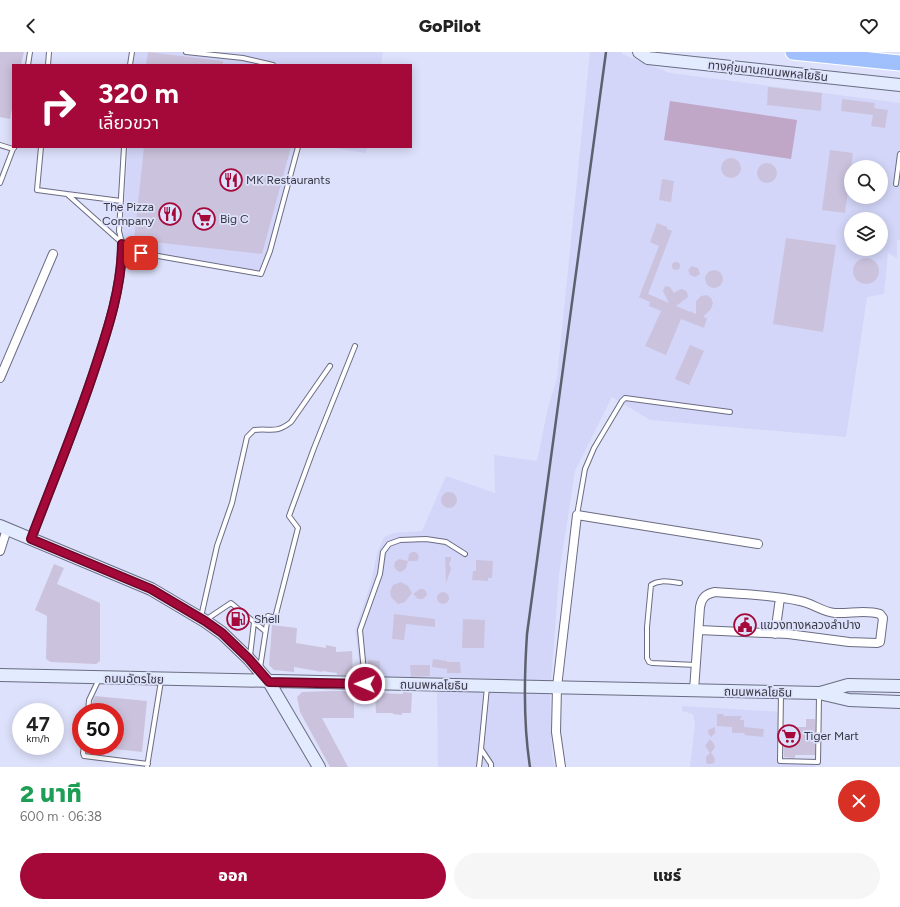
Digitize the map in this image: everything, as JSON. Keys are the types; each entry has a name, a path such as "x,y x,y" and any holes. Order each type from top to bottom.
{"highway":[{"path":"793,52 900,63"}],"main road":[{"name":"ทางคู่ขนานถนนพหลโยธิน","path":"639,52 648,58 900,85"},
{"path":"4,527 151,589 203,619 222,633 249,659 269,682 319,767"},
{"name":"ถนนฉัตรไชย","path":"0,675 269,682"},
{"name":"ถนนพหลโยธิน","path":"269,682 819,693 849,700 900,702"},
{"name":"ถนนพหลโยธิน","path":"819,693 848,685 900,686"}],"street":[{"path":"31,539 83,405 110,321 122,257 122,244"},
{"path":"0,378 53,254"},
{"path":"561,767 556,732 557,687 577,515 758,544"},
{"path":"0,551 4,527"},
{"path":"694,690 700,607 704,596 708,594 715,592 780,598 806,602 825,611 834,613 870,611 883,615 880,642 877,643 849,642 775,634 699,630"},
{"path":"775,634 780,598"}],"lane":[{"path":"28,64 30,52"},
{"path":"48,64 49,52"},
{"path":"130,64 132,52"},
{"path":"186,52 243,58 270,64"},
{"path":"0,145 12,148"},
{"path":"0,183 14,148"},
{"path":"41,148 37,190 120,201"},
{"path":"122,244 119,231 124,148"},
{"path":"67,194 122,244 141,253 261,274 270,251 298,148"},
{"path":"896,184 900,154"},
{"path":"259,671 268,616 275,618 298,528 289,516 314,448 355,346"},
{"path":"203,619 217,546 232,503 247,437 254,430 278,430 284,428 291,422 330,366"},
{"path":"577,515 585,469 594,448 625,398 730,412"},
{"path":"365,684 360,630 380,574 384,552 389,544 400,540 426,539 446,542 465,554"},
{"path":"680,583 664,581 651,585 646,627 647,658 649,662 652,663 696,665"},
{"path":"203,619 231,603 265,632"},
{"path":"249,659 254,622"},
{"path":"89,703 99,678"},
{"path":"83,755 148,766 162,680"},
{"path":"479,767 487,686"},
{"path":"781,692 780,761 818,762 819,693"},
{"path":"481,749 491,764 491,767"}],"shaded area":[{"path":"135,52 383,52 381,64 134,64"},
{"path":"590,52 622,52 622,54 670,73 900,103 900,240 897,240 897,258 888,253 888,212 844,212 844,256 888,256 884,294 867,297 846,437 650,420 612,397 575,471 559,575 550,695 552,756 555,767 438,767 437,691 484,691 488,680 361,678 355,631 371,582 377,553 384,537 394,533 422,531 446,476 495,493 494,455 537,461 548,408 557,378"},
{"path":"670,101 797,120 791,159 664,140"},
{"name":"Big C","path":"128,148 298,148 270,251 261,274 141,253 122,243"},
{"path":"335,148 368,148 365,153"},
{"path":"682,706 781,712 780,761 816,762 815,767 690,767 695,724 693,714 682,711"}],"building":[{"path":"0,52 24,52 21,64 12,64 12,109 10,119 0,117"},
{"path":"148,52 223,61 223,64 146,64"},
{"path":"768,87 822,93 821,111 767,105"},
{"path":"842,99 875,103 874,108 888,110 885,128 871,126 873,115 841,111"},
{"name":"Big C","path":"144,148 291,148 262,254 134,240"},
{"path":"830,150 853,153 852,160 844,160 844,204 846,204 845,212 822,210"},
{"path":"731,158 738,161 741,168 738,175 731,178 724,175 721,168 724,161"},
{"path":"767,163 774,166 777,173 774,180 767,183 760,180 757,173 760,166"},
{"path":"662,179 674,181 671,202 659,200"},
{"path":"657,223 672,231 648,294 669,303 663,291 665,286 670,287 674,293 681,289 685,290 688,297 676,306 696,314 696,301 701,296 707,295 711,298 713,303 711,309 703,317 707,318 704,328 681,319 666,355 645,346 661,311 649,306 650,302 639,297 659,246 650,242"},
{"path":"786,238 836,245 823,332 773,324"},
{"path":"866,258 875,262 879,271 875,280 866,284 857,280 853,271 857,262"},
{"path":"674,262 678,262 680,266 678,270 674,270 672,268 672,264"},
{"path":"692,266 698,268 700,274 695,277 690,275 688,270"},
{"path":"714,270 720,273 723,279 720,285 714,288 708,285 705,279 708,273"},
{"path":"690,345 704,351 689,385 675,379"},
{"path":"446,492 452,492 457,497 455,506 452,508 446,508 441,503 441,497"},
{"path":"415,552 418,554 419,557 417,561 408,561 409,554"},
{"path":"445,557 451,557 449,564 451,569 446,583"},
{"path":"399,559 408,561 406,568 403,571 400,572 396,570 394,566 395,562"},
{"path":"476,560 493,561 492,578 488,578 488,581 472,580 473,571 476,571"},
{"path":"54,564 64,568 57,584 100,603 100,661 96,664 51,662 46,659 47,616 35,610"},
{"path":"401,582 408,586 412,593 405,602 398,604 391,597 390,591 393,585"},
{"path":"420,589 426,591 427,595 423,599 418,599 413,594"},
{"path":"443,592 447,594 449,598 447,602 443,604 439,602 437,598 439,594"},
{"name":"Shell","path":"233,610 248,622 242,630 227,617"},
{"path":"394,614 435,619 435,627 406,624 404,640 392,639"},
{"path":"463,619 485,620 484,648 462,648"},
{"path":"272,625 297,628 296,643 326,648 326,645 336,647 336,652 352,651 353,675 337,675 337,673 294,667 294,672 274,670 269,665"},
{"path":"433,659 447,662 460,662 461,673 447,673 447,669 432,667"},
{"path":"368,660 380,661 380,675 368,675"},
{"path":"410,665 430,665 430,676 411,677"},
{"path":"354,691 354,718 322,718 348,767 330,767 300,712 297,697 302,692"},
{"path":"403,692 412,693 411,713 402,713 402,715 393,713 376,713 375,693 403,694"},
{"path":"95,696 147,701 142,752 124,750 124,703 93,703"},
{"path":"717,714 724,714 723,716 742,716 740,720 744,720 744,727 764,729 763,737 744,735 745,733 732,733 732,727 717,726"},
{"path":"806,719 815,719 815,755 795,755 795,758 784,757 784,727 806,727"},
{"path":"715,727 715,733 711,737 708,730"},
{"path":"710,739 715,747 711,753 715,760 714,763 707,764 706,757 710,753 705,746"}],"railway":[{"path":"530,767 526,734 525,701 527,634 606,52"}],"place":[{"name":"MK Restaurants","path":"231,180"},
{"name":"The Pizza Company","path":"170,214"},
{"name":"Big C","path":"204,219"},
{"name":"Shell","path":"238,619"},
{"name":"แขวงทางหลวงลำปาง","path":"745,625"},
{"name":"Tiger Mart","path":"789,736"}],"route":[{"path":"141,253 122,244 122,257 110,321 83,405 31,539 151,589 205,621 222,633 249,659 269,682 365,684"}]}
